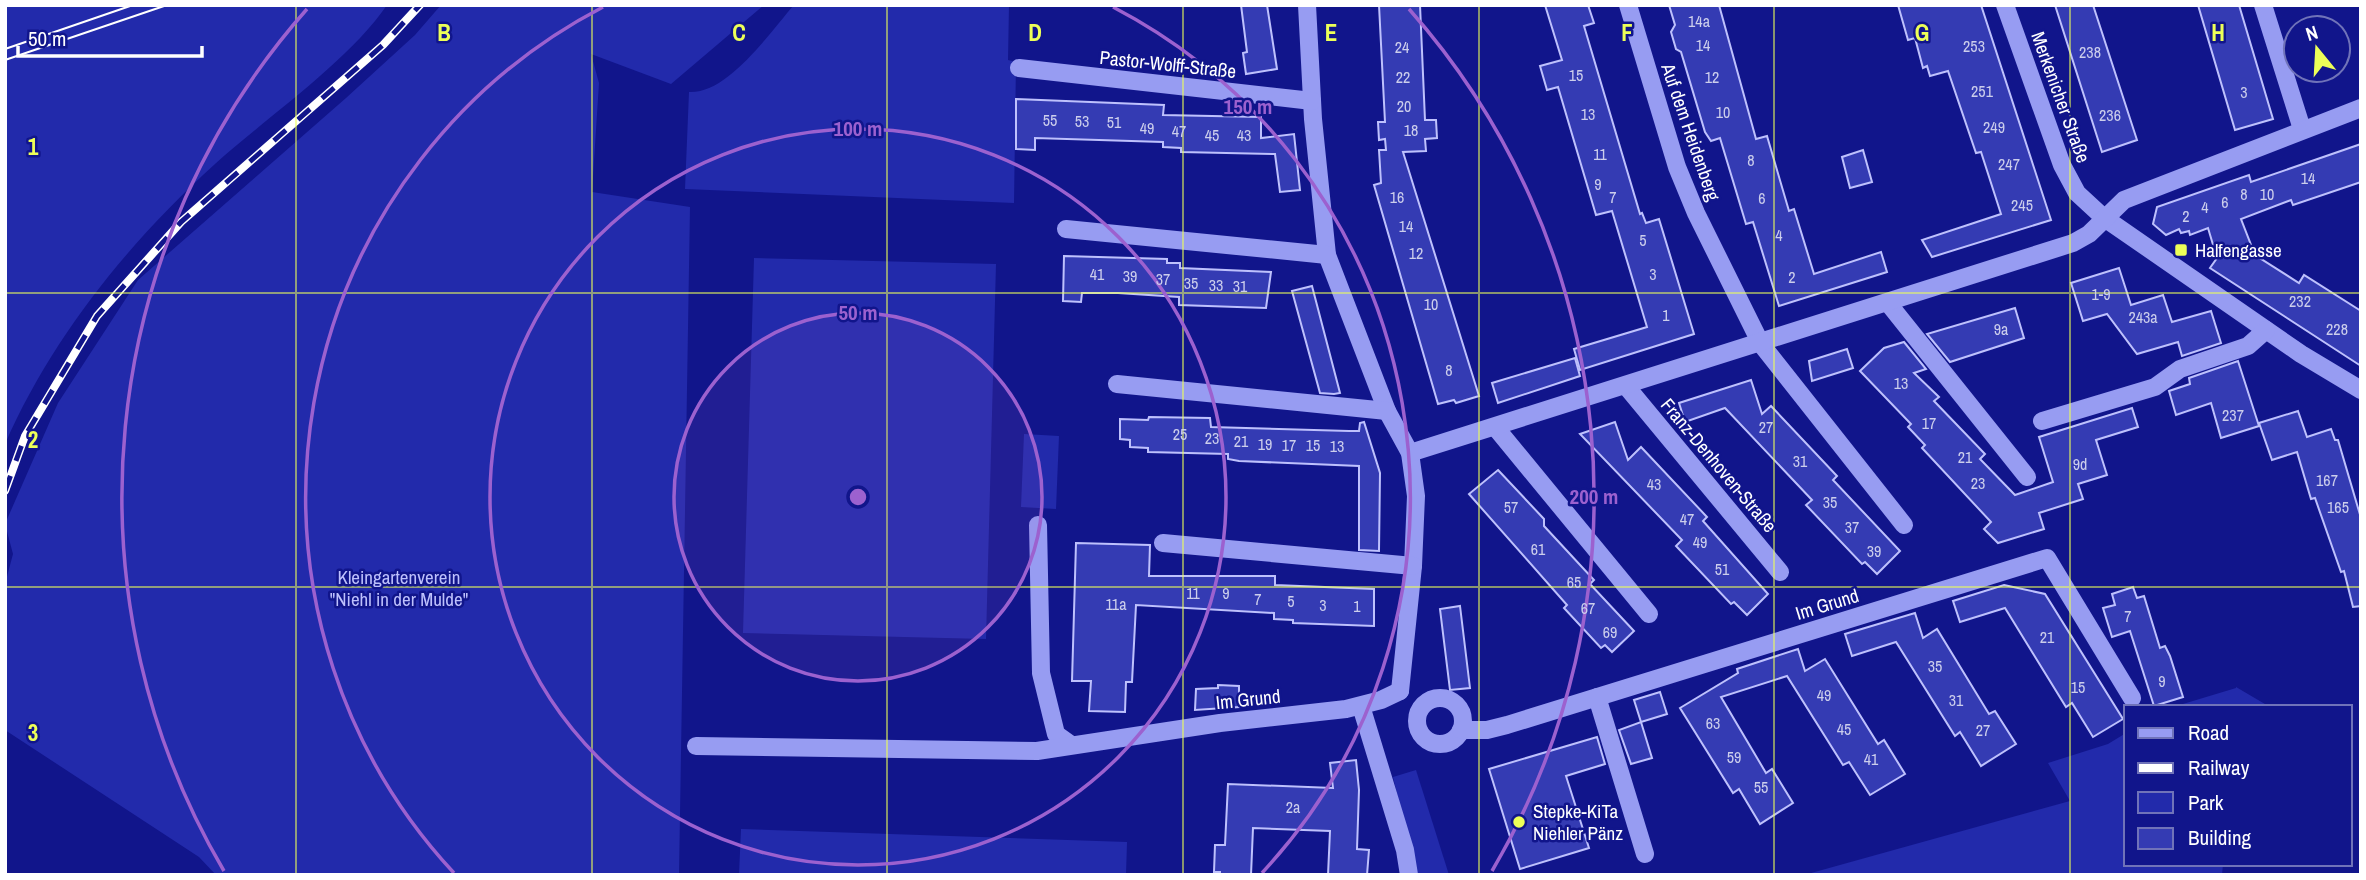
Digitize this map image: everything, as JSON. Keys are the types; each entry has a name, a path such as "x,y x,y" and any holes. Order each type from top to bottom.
{"street":[{"path":"1307,5 1312,101 1327,255 1387,411 1410,453 1416,496 1413,566 1400,691 1424,704 1438,698 1453,702 1462,715 1461,730"},
{"name":"Auf dem Heidenberg","path":"1628,5 1677,167 1760,344"},
{"name":"Merkenicher Straße","path":"2005,5 2062,165 2077,193 2103,217 2266,330 2361,390"},
{"path":"2263,5 2302,130"},
{"name":"Pastor-Wolff-Straße","path":"1019,68 1312,101"},
{"path":"2103,217 2124,200 2361,108"},
{"name":"Franz-Denhoven-Straße","path":"1410,453 1496,428 2073,243 2089,234 2103,217"},
{"path":"1066,229 1327,255"},
{"path":"1888,303 2028,477"},
{"path":"2042,421 2155,387 2180,369 2248,346 2266,330"},
{"path":"1760,344 1904,525"},
{"path":"1117,384 1387,411"},
{"name":"Franz-Denhoven-Straße","path":"1626,386 1780,572"},
{"path":"1496,428 1649,614"},
{"path":"1038,525 1041,673 1056,734 1070,744"},
{"path":"1163,543 1413,566"},
{"name":"Im Grund","path":"1424,704 1417,724 1424,738 1437,744 1445,743 1461,730 1487,730 2047,558 2132,698"},
{"name":"Im Grund","path":"696,746 1037,751 1070,744 1361,706 1400,691"},
{"path":"1597,697 1646,853"},
{"path":"1361,706 1405,849 1409,875"}],"green space":[{"path":"5,5 387,5 351,47 215,164 183,194 123,259 69,329 24,404 5,444"},
{"name":"Kleingartenverein \"Niehl in der Mulde\"","path":"441,5 764,5 671,84 591,54 599,83 592,192 690,207 679,875 216,875 199,857 5,730 5,584 13,554 5,524 58,403 138,280 346,98 415,35"},
{"path":"794,5 1009,5 1008,60 1016,62 1014,203 685,189 689,92 704,90 733,72 761,45"},
{"path":"754,258 996,264 986,639 743,633"},
{"path":"1024,434 1059,436 1056,509 1021,507"},
{"path":"2236,688 2267,705 2180,705"},
{"path":"2124,734 2124,866 2223,866 2222,875 1804,875 2070,801 2048,763 2108,744"},
{"path":"1416,770 1449,875 1416,875 1393,777"},
{"path":"741,829 1127,842 1126,875 739,875"}],"building":[{"path":"1241,5 1267,5 1277,69 1246,74 1243,53 1247,52"},
{"path":"1379,5 1420,5 1425,120 1436,120 1437,138 1425,139 1426,151 1403,152 1479,396 1456,403 1454,400 1438,404 1374,185 1381,183 1379,150 1386,150 1385,139 1379,140 1378,122 1385,122"},
{"path":"1545,5 1588,5 1594,23 1584,26 1640,214 1642,213 1646,223 1659,219 1694,334 1580,370 1574,349 1647,327 1612,211 1596,215 1558,87 1547,90 1540,66 1562,60"},
{"path":"1669,5 1719,5 1756,139 1767,136 1789,211 1794,209 1814,274 1881,252 1887,272 1779,306 1753,222 1746,224 1720,138 1711,141 1705,132 1681,52 1676,49 1671,32 1675,25"},
{"path":"1898,5 1981,5 2051,220 1932,257 1922,240 2001,214 1981,152 1976,153 1948,71 1930,76 1927,66 1923,68 1915,38 1908,40"},
{"path":"2055,5 2093,5 2137,140 2102,152"},
{"path":"2198,5 2239,5 2273,119 2235,130"},
{"path":"1016,99 1164,105 1163,115 1261,117 1261,138 1294,134 1300,190 1280,192 1275,154 1181,152 1181,148 1163,147 1163,142 1035,138 1035,150 1016,149"},
{"path":"2361,144 2361,182 2293,205 2291,200 2241,219 2255,255 2299,283 2304,275 2361,311 2361,366 2210,268 2217,258 2208,228 2190,235 2189,231 2181,233 2179,229 2166,235 2153,224 2157,207 2249,175 2251,182"},
{"path":"1863,150 1872,182 1850,188 1842,157"},
{"path":"1064,256 1167,259 1167,263 1180,263 1180,268 1271,272 1266,308 1179,305 1179,297 1118,293 1082,293 1081,302 1063,301"},
{"path":"2119,268 2131,305 2163,295 2172,322 2211,311 2221,343 2182,356 2178,342 2137,354 2107,314 2083,321 2071,283"},
{"path":"1312,286 1340,393 1320,393 1292,291"},
{"path":"2015,308 2024,338 1950,362 1927,334"},
{"path":"1904,342 1926,369 1914,373 1939,397 1934,401 1985,454 1980,459 2015,495 2053,482 2039,437 2132,408 2138,427 2096,440 2107,475 2078,484 2083,499 2039,513 2044,529 1998,543 1984,529 1991,522 1922,448 1925,445 1908,427 1911,424 1860,371 1884,348"},
{"path":"1847,349 1853,368 1812,381 1809,361"},
{"path":"1575,358 1580,376 1498,403 1492,383"},
{"path":"2238,361 2259,426 2221,438 2211,403 2176,415 2169,391 2190,384 2189,378"},
{"path":"1751,380 1762,414 1771,406 1837,476 1833,480 1900,551 1877,574 1865,562 1862,564 1806,505 1812,500 1725,408 1685,422 1679,403"},
{"path":"2298,411 2307,437 2331,429 2335,440 2338,440 2361,518 2361,606 2353,607 2344,571 2341,572 2315,498 2311,499 2297,452 2272,460 2259,423"},
{"path":"1149,417 1210,418 1211,427 1349,431 1359,431 1360,423 1364,422 1380,473 1379,551 1359,550 1359,466 1239,461 1228,459 1228,454 1148,452 1148,448 1130,447 1130,440 1120,439 1120,419 1148,420"},
{"path":"1615,422 1628,460 1641,447 1707,517 1703,521 1768,594 1747,615 1734,602 1731,604 1676,546 1682,540 1580,434"},
{"path":"1498,470 1544,519 1544,526 1594,580 1590,584 1634,631 1612,652 1605,645 1601,648 1564,608 1567,605 1469,494"},
{"path":"1076,543 1150,545 1149,576 1275,576 1275,585 1374,589 1374,626 1293,623 1293,620 1274,619 1274,613 1136,605 1132,682 1126,682 1125,712 1089,711 1091,681 1072,681"},
{"path":"2004,585 2045,594 2123,719 2093,737 2072,703 2066,707 2005,608 1960,622 1953,601"},
{"path":"2133,587 2137,598 2144,596 2160,648 2165,646 2170,656 2183,697 2154,705 2130,631 2112,637 2103,608 2115,605 2112,594"},
{"path":"1460,606 1470,688 1450,690 1440,609"},
{"path":"1915,613 1923,638 1937,629 1989,714 1995,711 2016,744 1981,766 1960,732 1955,736 1896,642 1852,656 1845,634"},
{"path":"1798,649 1805,671 1825,659 1878,744 1884,740 1905,774 1870,795 1849,762 1843,765 1787,676 1721,697 1766,773 1772,769 1793,803 1760,824 1739,789 1733,793 1680,708 1738,673 1737,669"},
{"path":"1218,685 1239,686 1239,707 1195,710 1196,689 1218,688"},
{"path":"1660,692 1667,714 1641,722 1634,700"},
{"path":"1641,722 1652,758 1631,764 1619,730"},
{"path":"1597,737 1605,764 1566,776 1589,848 1520,869 1489,769"},
{"path":"1356,760 1359,790 1357,849 1369,850 1367,875 1328,875 1330,831 1253,828 1251,875 1220,875 1220,872 1214,872 1215,845 1225,845 1228,784 1333,788 1330,763"}],"tram line":[{"path":"5,49 133,5"},
{"path":"5,60 167,5"}],"railway":[{"path":"5,491 25,436 97,316 181,222 383,45 420,5"}],"place":[{"name":"Halfengasse","path":"2181,250"},
{"name":"Stepke-KiTa Niehler Pänz","path":"1519,822"}]}
